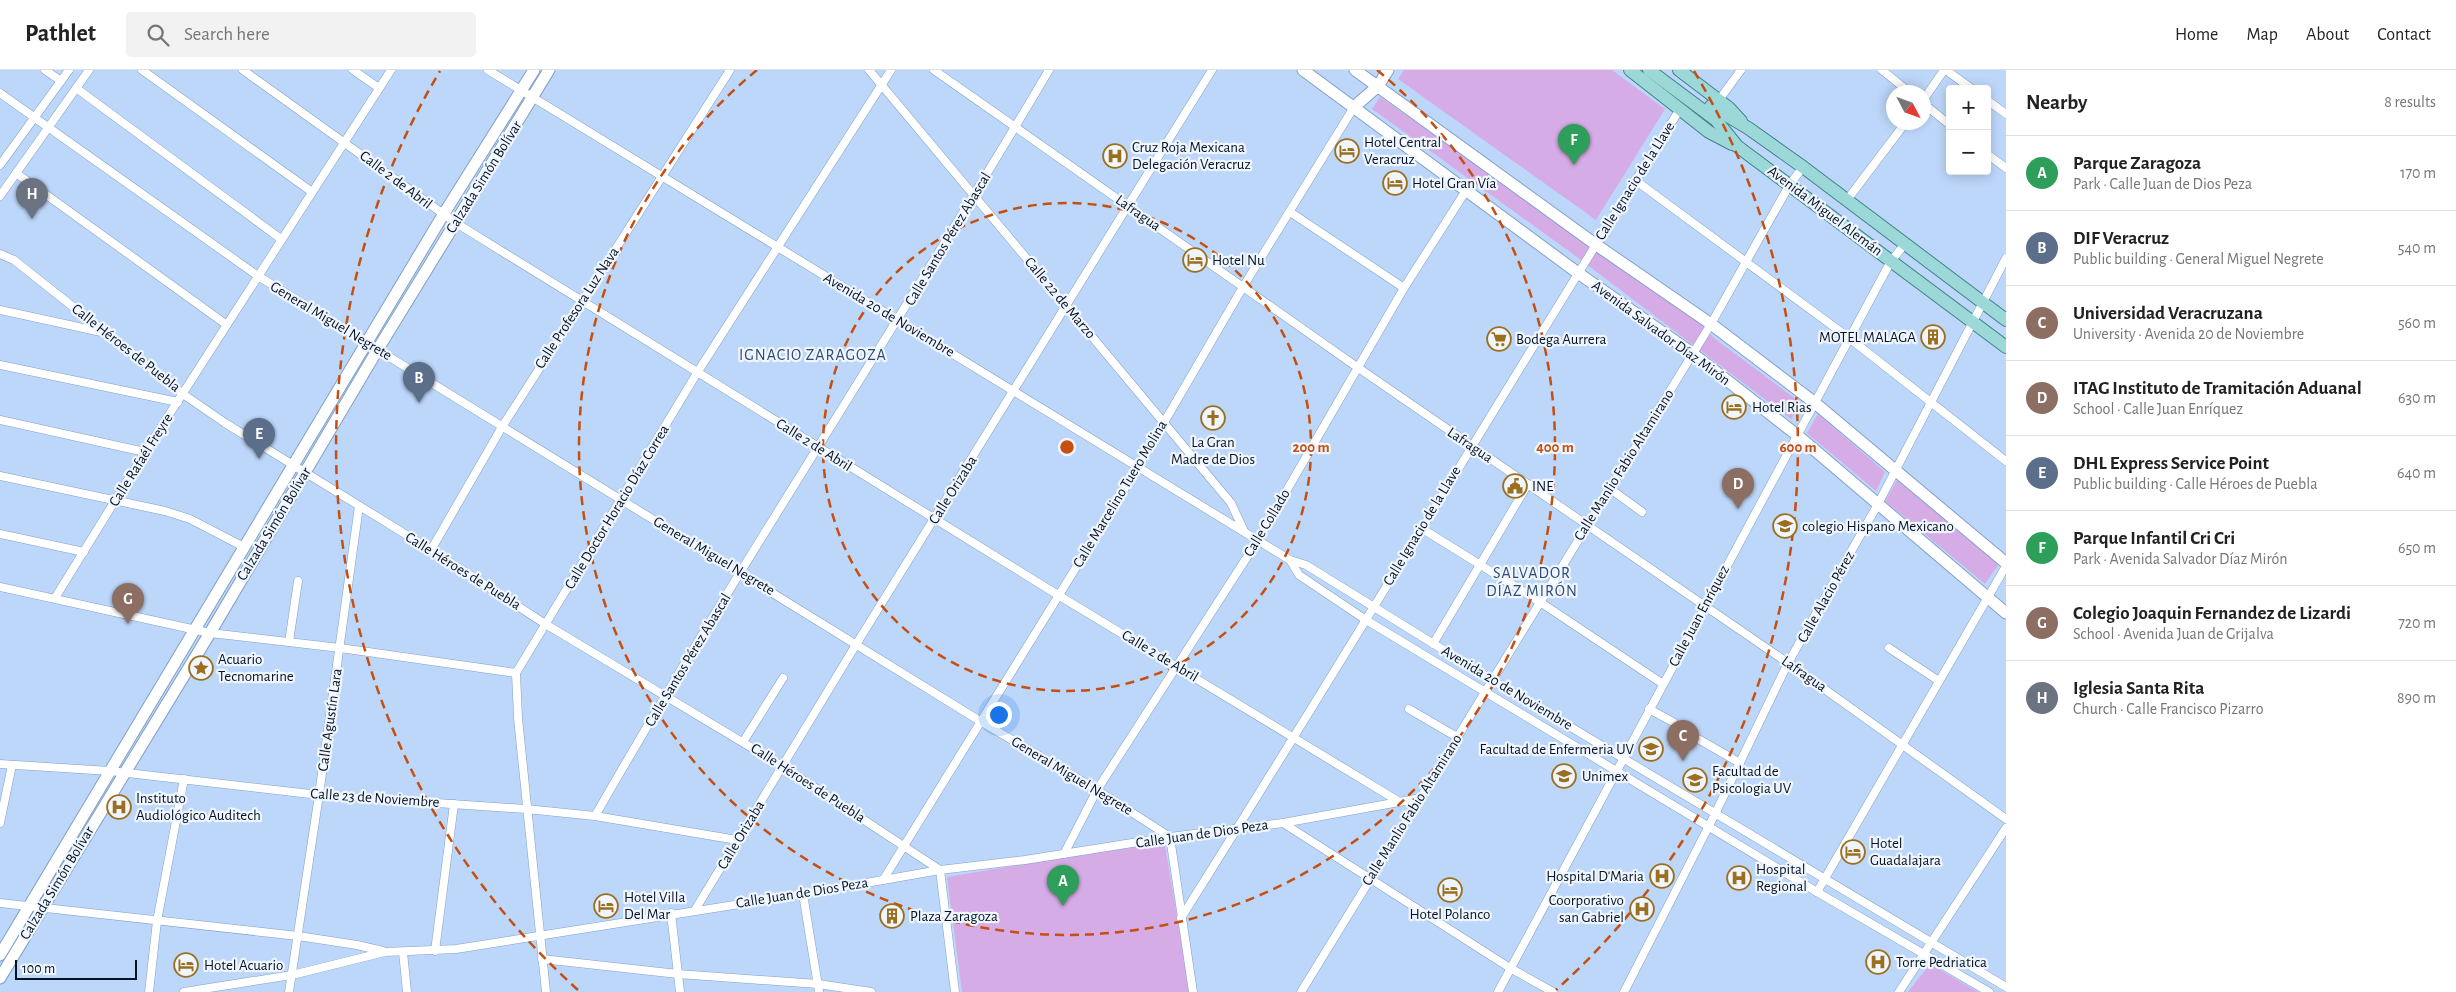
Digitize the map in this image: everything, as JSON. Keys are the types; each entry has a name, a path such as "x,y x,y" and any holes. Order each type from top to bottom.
{"main road":[{"name":"Calzada Simón Bolívar","path":"0,955 196,631 366,342 534,70"},
{"name":"Calzada Simón Bolívar","path":"0,978 123,773 210,633 378,349 549,70"},
{"name":"Avenida Salvador Díaz Mirón","path":"1303,70 1578,273 1692,353 1797,435 2006,612"},
{"path":"1355,70 1370,74 1378,86 1595,244 1711,324 1814,403 2006,564"},
{"name":"Calle Marcelino Tuero Molina","path":"1354,107 1378,86 1388,70"},
{"path":"1630,70 1709,132 1737,146"},
{"name":"Avenida Miguel Alemán","path":"1650,70 1716,120 1737,146 2006,347"},
{"name":"Avenida Miguel Alemán","path":"1663,70 1722,115 1748,128 1803,167 2006,320"},
{"path":"1679,70 1719,100 1748,128"},
{"name":"Calle Marcelino Tuero Molina","path":"1354,107 1370,74"}],"street":[{"path":"45,70 61,81"},
{"path":"0,165 69,70"},
{"path":"0,196 89,70"},
{"path":"142,70 312,192"},
{"name":"Calle 2 de Abril","path":"243,70 443,215 1058,595 1398,801"},
{"path":"353,70 379,88"},
{"name":"Calle Rafaél Freyre","path":"55,598 281,239 391,70"},
{"name":"Avenida 20 de Noviembre","path":"488,70 777,248 1244,530 1290,560 1306,566 1492,680 1624,757 1824,880 2006,987"},
{"name":"Calle Profesora Luz Nava","path":"431,550 502,427 730,70"},
{"name":"Calle 22 de Marzo","path":"869,70 1231,503 1244,530"},
{"name":"Calle Doctor Horacio Díaz Correa","path":"516,673 547,625 697,373 891,70"},
{"name":"Lafragua","path":"934,70 1357,367 1788,663 2006,819"},
{"name":"Calle Santos Pérez Abascal","path":"595,816 740,572 976,196 1049,70"},
{"name":"Calle Orizaba","path":"695,910 857,643 1015,391 1212,70"},
{"path":"1719,100 1741,70"},
{"path":"1882,70 1900,85"},
{"path":"1931,89 1945,70 1966,85"},
{"path":"76,88 281,239"},
{"name":"General Miguel Negrete","path":"0,92 258,276 857,643 980,721 1097,790 1170,837"},
{"path":"1991,103 2006,114"},
{"name":"Calle Marcelino Tuero Molina","path":"883,880 1138,467 1243,287 1354,107"},
{"name":"Calle Ignacio de la Llave","path":"1181,918 1295,738 1471,446 1680,109"},
{"path":"1931,110 1946,122"},
{"path":"1847,200 1900,130"},
{"path":"1991,157 2006,168"},
{"name":"Calle Manlio Fabio Altamirano","path":"1301,992 1711,324 1748,262 1790,184 1803,167"},
{"path":"16,173 227,325"},
{"path":"1635,180 1850,338 2006,461"},
{"name":"Calle Collado","path":"1064,854 1097,790 1258,540 1404,288 1467,190"},
{"path":"1290,212 1404,288"},
{"name":"Calle Juan Enríquez","path":"1498,992 1891,261 1905,244"},
{"name":"Calle Héroes de Puebla","path":"0,254 14,260 183,394 225,423 431,550 547,625 667,695 782,766 940,870"},
{"name":"Calle Alacio Pérez","path":"1624,992 1715,814 1788,663 1896,471 2006,258"},
{"path":"0,310 109,334"},
{"path":"0,365 178,402"},
{"path":"0,420 146,452"},
{"path":"0,476 115,502 165,511 190,519 244,548"},
{"path":"1434,644 1528,484"},
{"path":"1609,488 1642,512"},
{"name":"Calle Agustín Lara","path":"289,992 319,795 359,506"},
{"path":"1421,528 1540,602 1663,684"},
{"path":"0,534 84,552"},
{"name":"Avenida 20 de Noviembre","path":"1290,560 1298,575 1366,620 1817,892 1989,992"},
{"path":"1817,892 2006,564"},
{"path":"290,642 298,581"},
{"path":"0,587 196,631 340,648 516,673 526,809 546,992"},
{"path":"1889,648 1939,681"},
{"path":"742,742 783,678"},
{"path":"1409,709 1457,737"},
{"path":"1649,710 1672,722"},
{"path":"1700,740 1740,763"},
{"name":"Calle 23 de Noviembre","path":"0,764 123,773 319,795 526,809 595,816 738,840"},
{"path":"0,823 12,765"},
{"path":"148,992 157,921 184,779"},
{"name":"Calle Juan de Dios Peza","path":"184,992 292,975 385,952 436,950 540,936 940,870 1283,823 1421,798"},
{"path":"436,950 454,804"},
{"path":"1283,823 1510,968 1553,992"},
{"path":"1899,992 1925,955 2006,828"},
{"path":"1170,837 1181,918 1194,992"},
{"path":"940,870 955,992"},
{"path":"803,894 819,988"},
{"path":"0,902 29,907 298,936 357,944 385,952"},
{"path":"671,913 680,992"},
{"path":"402,952 407,992"},
{"path":"542,959 871,992"}],"shaded area":[{"path":"1404,70 1612,70 1665,109 1596,220 1398,79"},
{"path":"1380,97 1703,325 1714,338 1801,403 1791,419 1577,257 1372,109"},
{"path":"1818,414 1885,472 1876,491 1807,433"},
{"path":"1897,480 1999,564 1985,584 1885,501"},
{"path":"1164,840 1190,992 962,992 947,877"},
{"path":"1930,964 1978,992 1908,992"}],"place":[{"name":"Hotel Central Veracruz","path":"1347,151"},
{"name":"Cruz Roja Mexicana Delegación Veracruz","path":"1115,156"},
{"name":"Parque Infantil Cri Cri","path":"1574,165"},
{"name":"Hotel Gran Vía","path":"1395,183"},
{"name":"Iglesia Santa Rita","path":"32,219"},
{"name":"Hotel Nu","path":"1195,260"},
{"name":"MOTEL MALAGA","path":"1933,337"},
{"name":"Bodega Aurrera","path":"1499,339"},
{"name":"DIF Veracruz","path":"419,403"},
{"name":"Hotel Rias","path":"1734,407"},
{"name":"La Gran Madre de Dios","path":"1213,418"},
{"name":"DHL Express Service Point","path":"259,459"},
{"name":"INE","path":"1515,486"},
{"name":"ITAG Instituto de Tramitación Aduanal","path":"1738,509"},
{"name":"colegio Hispano Mexicano","path":"1785,526"},
{"name":"Colegio Joaquin Fernandez de Lizardi","path":"128,624"},
{"name":"Acuario Tecnomarine","path":"201,668"},
{"name":"Facultad de Enfermeria UV","path":"1651,749"},
{"name":"Universidad Veracruzana","path":"1683,761"},
{"name":"Unimex","path":"1564,776"},
{"name":"Facultad de Psicologia UV","path":"1695,780"},
{"name":"Instituto Audiológico Auditech","path":"119,807"},
{"name":"Hotel Guadalajara","path":"1853,852"},
{"name":"Hospital D'Maria","path":"1662,876"},
{"name":"Hospital Regional","path":"1739,878"},
{"name":"Hotel Polanco","path":"1450,890"},
{"name":"Hotel Villa Del Mar","path":"606,906"},
{"name":"Parque Zaragoza","path":"1063,906"},
{"name":"Coorporativo san Gabriel","path":"1642,909"},
{"name":"Plaza Zaragoza","path":"892,916"},
{"name":"Torre Pedriatica","path":"1878,962"},
{"name":"Hotel Acuario","path":"186,965"}],"district":[{"name":"IGNACIO ZARAGOZA","path":"813,355"},
{"name":"SALVADOR DÍAZ MIRÓN","path":"1532,582"}]}
